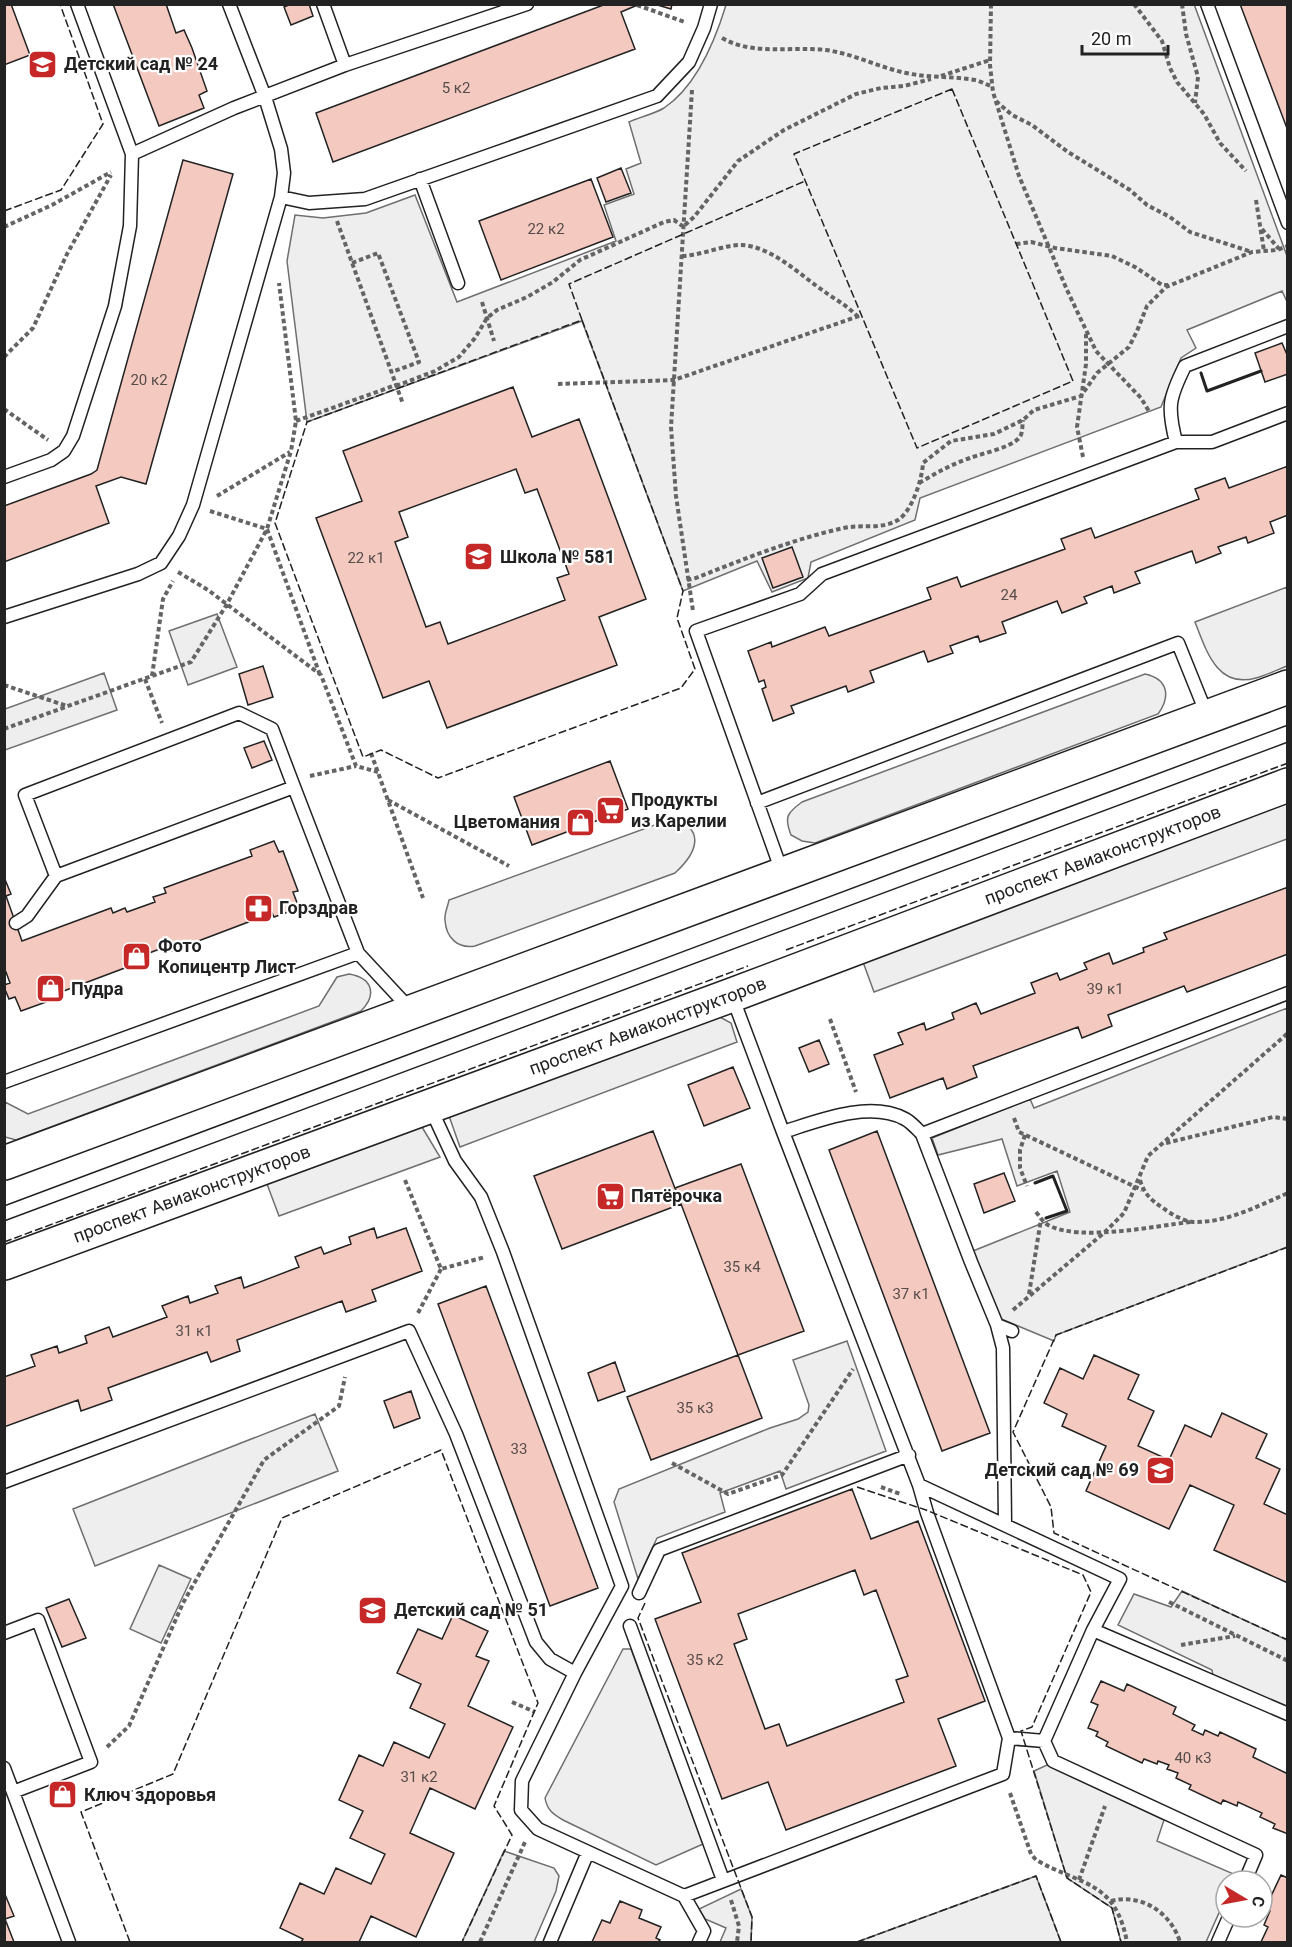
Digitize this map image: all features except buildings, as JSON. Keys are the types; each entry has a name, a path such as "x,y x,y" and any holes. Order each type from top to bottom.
{"street":[{"path":"4,1163 1287,687"},
{"name":"проспект Авиаконструкторов","path":"4,1263 732,994 1287,785"}],"lane":[{"path":"4,477 51,460 64,451 73,436 115,306 130,226 132,154 76,4"},
{"path":"4,617 138,574 161,562 196,506 262,259 281,197 284,173 281,149 265,97 229,4"},
{"path":"323,4 345,65"},
{"path":"132,154 345,65 527,4"},
{"path":"281,197 309,203 365,199 657,96 689,62 704,28 711,4"},
{"path":"1207,4 1287,223"},
{"path":"420,179 458,283"},
{"path":"1176,442 1170,417 1173,390 1185,366 1287,326"},
{"path":"783,874 696,631 800,594 822,573 1176,442 1212,442 1287,413"},
{"path":"758,803 1178,643 1208,717"},
{"path":"56,876 25,795 239,713 272,729 358,953 413,1012"},
{"path":"16,923 27,916 56,876 294,787"},
{"path":"4,1082 358,953"},
{"path":"922,1134 1287,993"},
{"path":"684,1896 1003,1774 1009,1737 909,1455 783,1132 732,994"},
{"path":"429,1105 455,1161 481,1197 503,1252 622,1586 575,1673 522,1781 521,1810 538,1829 684,1896 704,1931 699,1942"},
{"path":"783,1132 839,1114 864,1112 888,1113 906,1119 922,1134 970,1262 997,1325 1003,1348 1005,1524"},
{"path":"997,1325 1012,1331"},
{"path":"4,1482 409,1331 456,1434 536,1642 550,1659 575,1673"},
{"path":"639,1593 659,1550 909,1455"},
{"path":"919,1485 1120,1579 1093,1630 1044,1741 1053,1761 1256,1855 1250,1869"},
{"path":"4,1633 38,1620 91,1761 13,1792"},
{"path":"630,1626 723,1880"},
{"path":"1093,1630 1287,1714"},
{"path":"1009,1737 1044,1741"},
{"path":"4,1768 69,1942"},
{"path":"550,1942 588,1852"}],"path":[{"path":"991,4 992,86 1019,176 1086,333 1096,351 1141,398 1153,417 1164,447"},
{"path":"1134,4 1162,41 1177,82 1204,114 1220,142 1250,177"},
{"path":"1182,4 1186,34 1198,77 1195,103"},
{"path":"637,5 704,28 727,41 750,47 770,51 824,50 850,54 875,64 935,78 977,80 992,86"},
{"path":"684,226 694,217 738,162 784,130 856,94 881,88 904,86 990,60"},
{"path":"689,62 693,94 670,427 676,496 696,631"},
{"path":"996,100 1012,115 1130,190 1147,205 1170,217 1190,232 1252,252"},
{"path":"4,227 52,205 113,171 67,254 33,328 4,357"},
{"path":"1256,194 1264,251"},
{"path":"333,203 335,216 351,263 403,404"},
{"path":"296,421 435,371 459,357 475,338 487,318 505,305 527,297 553,282 586,257 664,222 674,220 684,226"},
{"path":"1260,227 1279,249"},
{"path":"1016,244 1031,242 1112,256 1135,267 1162,285 1169,285 1252,252 1287,246"},
{"path":"558,384 674,380 860,316 823,291 803,274 754,248 742,245 731,246 703,254 682,256"},
{"path":"351,263 378,253 419,362 392,372"},
{"path":"4,729 191,662 227,604 267,529 291,451 296,421 278,273 262,259"},
{"path":"687,580 790,543 846,528 888,525 906,513 914,499 922,473 922,463 942,446 951,441 994,434 1023,420 1034,410 1081,396 1097,373 1129,347 1147,306 1169,285"},
{"path":"482,302 494,341"},
{"path":"1086,333 1086,364 1077,427 1088,475"},
{"path":"4,410 64,451"},
{"path":"918,484 940,470 971,457 995,451 1016,440 1021,435 1023,420"},
{"path":"196,506 291,451"},
{"path":"196,506 267,529"},
{"path":"267,529 356,766"},
{"path":"161,562 208,590 321,675"},
{"path":"152,676 163,599 178,572"},
{"path":"145,679 168,740"},
{"path":"4,685 68,706"},
{"path":"371,753 423,898"},
{"path":"294,787 306,777 323,771 356,766 378,772"},
{"path":"388,800 509,866"},
{"path":"830,1019 864,1112"},
{"path":"997,1325 1124,1213 1148,1156 1287,1033"},
{"path":"1008,1101 1019,1132 1134,1188 1143,1190"},
{"path":"1163,1144 1265,1119 1287,1118"},
{"path":"1025,1135 1020,1150 1020,1168 1027,1186"},
{"path":"405,1180 441,1269"},
{"path":"1139,1180 1148,1198 1168,1212 1191,1222"},
{"path":"1036,1212 1047,1224 1073,1233 1105,1232 1221,1219 1287,1193"},
{"path":"1027,1297 1041,1218"},
{"path":"409,1331 441,1269 503,1252"},
{"path":"672,1463 728,1494 782,1475 867,1348"},
{"path":"91,1761 129,1726 183,1603 264,1460 339,1406 349,1353"},
{"path":"852,1476 925,1503"},
{"path":"1169,1602 1287,1661"},
{"path":"1143,1652 1236,1636"},
{"path":"1003,1774 1031,1854 1036,1860 1098,1890 1111,1901 1122,1921 1127,1942"},
{"path":"1079,1880 1112,1788"},
{"path":"480,1942 533,1824"},
{"path":"723,1880 739,1926 737,1942"},
{"path":"1111,1901 1126,1899 1157,1908 1171,1925 1180,1942"}],"shaded area":[{"path":"1194,4 1287,256 1288,304 1282,291 1187,330 1196,348 1181,358 1161,407 920,498 915,520 811,562 808,578 772,592 757,561 683,591 582,321 307,422 287,261 295,215 323,218 366,213 415,195 457,302 616,241 604,205 634,194 626,169 641,163 629,122 664,108 686,88 710,48 726,5"},
{"path":"1287,587 1287,666 1260,677 1243,680 1232,678 1222,672 1209,655 1195,622"},
{"path":"217,614 237,667 188,685 169,631"},
{"path":"104,673 117,710 5,750 5,709"},
{"path":"1145,674 1159,680 1165,689 1165,701 1158,714 815,843 802,841 791,835 788,816 802,802"},
{"path":"1287,803 1287,839 874,992 863,962"},
{"path":"671,819 690,828 695,842 689,857 675,873 475,946 463,946 450,937 445,918 449,900"},
{"path":"349,974 363,979 370,988 369,999 361,1011 16,1140 5,1137 5,1102 28,1114 319,1006 337,977"},
{"path":"1287,1008 1287,1247 1056,1335 1054,1341 999,1318 973,1251 1070,1212 1057,1171 1017,1186 1002,1139 938,1155 932,1138 1030,1099 1034,1108"},
{"path":"718,1016 731,1023 737,1042 460,1147 449,1116"},
{"path":"422,1127 440,1157 279,1216 267,1184"},
{"path":"847,1341 886,1451 786,1489 780,1471 720,1493 725,1512 657,1538 638,1579 614,1502 619,1489 770,1428 798,1419 808,1412 809,1405 793,1360"},
{"path":"315,1414 338,1471 95,1566 73,1509"},
{"path":"159,1565 191,1579 161,1643 130,1629"},
{"path":"1182,1591 1287,1640 1287,1708 1213,1676 1212,1670 1118,1625 1134,1594 1171,1607"},
{"path":"623,1649 631,1649 703,1844 656,1865 556,1816 547,1806 545,1798"},
{"path":"1047,1765 1164,1820 1157,1841 1222,1869 1214,1869 1214,1924 1206,1942 1121,1942 1112,1908 1067,1878 1034,1771"},
{"path":"504,1851 554,1868 559,1876 556,1891 534,1942 462,1942"},
{"path":"1036,1876 1061,1942 857,1942"},
{"path":"741,1889 752,1917 751,1942 720,1942 726,1928 705,1919 699,1909"}],"tram line":[{"path":"4,1206 1288,725"},
{"path":"4,1221 1288,742"}],"fence":[{"path":"4,211 61,190 103,124 60,4"},
{"path":"952,89 1073,381 917,448 794,154 952,89"},
{"path":"582,320 569,284 805,181"},
{"path":"582,320 683,591 677,618 695,669 681,688 438,778 381,750 363,757 275,523 307,422 582,320"},
{"path":"786,950 1288,763"},
{"path":"4,1242 748,966"},
{"path":"1288,1247 1056,1335 1013,1432 1051,1507 1054,1533 1288,1640"},
{"path":"130,1942 81,1812 173,1774 282,1518 441,1450 538,1703 494,1806 512,1835 462,1942"},
{"path":"857,1487 926,1510 1083,1575 1091,1592 1032,1727 1021,1731 1067,1878 1112,1908 1121,1942"},
{"path":"645,1603 638,1618 752,1917 751,1942"},
{"path":"857,1942 1036,1876 1061,1942"}],"wall":[{"path":"1201,373 1207,391 1261,371"},
{"path":"1035,1183 1053,1176 1067,1211 1046,1218"}],"place":[{"name":"Детский сад № 24","path":"43,64"},
{"name":"Школа № 581","path":"479,557"},
{"name":"Продукты из Карелии","path":"610,810"},
{"name":"Цветомания","path":"581,822"},
{"name":"Горздрав","path":"258,908"},
{"name":"Фото Копицентр Лист","path":"137,956"},
{"name":"Пудра","path":"50,989"},
{"name":"Пятёрочка","path":"610,1196"},
{"name":"Детский сад № 69","path":"1160,1470"},
{"name":"Детский сад № 51","path":"373,1610"},
{"name":"Ключ здоровья","path":"63,1795"}]}
